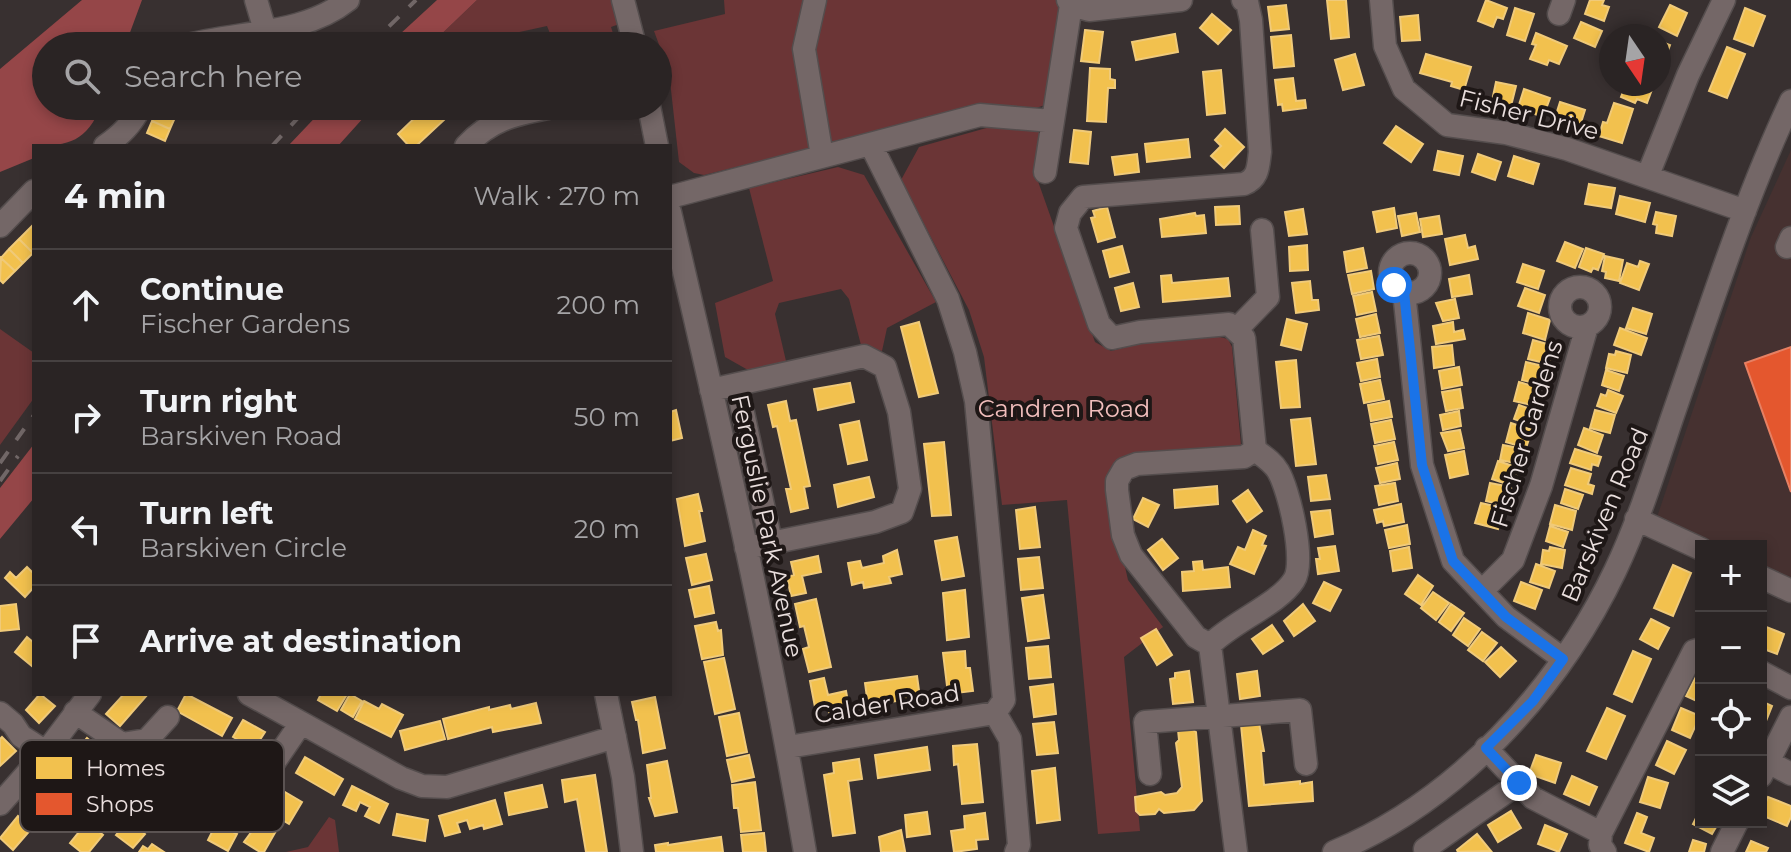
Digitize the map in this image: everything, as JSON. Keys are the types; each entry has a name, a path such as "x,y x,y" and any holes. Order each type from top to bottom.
{"street":[{"path":"256,0 265,30"},
{"path":"255,32 305,23 331,14 348,0"},
{"path":"623,0 631,32"},
{"path":"815,0 804,49 822,156"},
{"path":"1045,172 1070,2 1089,10 1181,0"},
{"path":"1210,645 1222,633 1278,596 1295,579 1299,560 1287,489 1276,467 1255,450 1244,338 1229,324 1140,332 1112,338 1099,324 1066,228 1070,213 1083,197 1252,181 1258,173 1260,152 1251,20 1247,2 1243,0"},
{"name":"Fisher Drive","path":"1381,0 1385,46 1404,89 1447,125 1506,133 1648,175 1745,211"},
{"path":"1648,175 1688,75 1724,0"},
{"name":"Barskiven Road","path":"1334,852 1399,818 1448,784 1533,701 1588,622 1636,519 1745,211 1791,101"},
{"path":"672,196 980,115 1052,121"},
{"path":"108,144 134,120"},
{"path":"476,141 500,120"},
{"path":"652,120 657,144"},
{"path":"871,145 948,299 976,401 1004,700 995,713 1010,739 1019,845 1016,852"},
{"path":"0,226 32,193"},
{"name":"Ferguslie Park Avenue","path":"672,221 788,747 805,852"},
{"path":"1237,329 1268,297 1254,265 1262,230"},
{"path":"1404,292 1422,465 1453,561 1506,617 1563,659"},
{"name":"Fischer Gardens","path":"1482,591 1513,560 1541,486 1587,326"},
{"path":"711,390 864,356 885,367 899,412 910,489 902,512 875,522 746,548"},
{"path":"737,385 771,542"},
{"path":"1210,645 1196,637 1131,555 1123,535 1117,481 1124,469 1137,464 1244,457 1255,450"},
{"path":"1636,519 1695,546"},
{"path":"1767,580 1791,591"},
{"path":"1210,645 1236,852"},
{"path":"1486,748 1533,798 1603,842 1695,651"},
{"path":"1767,675 1791,688"},
{"path":"55,740 88,696"},
{"path":"253,696 401,778 432,788 447,787 615,737"},
{"path":"606,696 623,777 632,852"},
{"path":"1150,774 1145,722 1300,710 1306,764"},
{"path":"75,712 116,740"},
{"path":"0,713 27,740"},
{"name":"Calder Road","path":"788,747 995,713"},
{"path":"147,740 168,717"},
{"path":"1767,763 1791,717"},
{"path":"284,748 301,723"},
{"path":"1767,770 1791,774"},
{"path":"0,804 20,781"},
{"path":"1425,849 1519,783"},
{"path":"1722,852 1734,828"}],"shaded area":[{"path":"82,0 142,0 130,32 44,32"},
{"path":"437,0 477,0 444,32 402,32"},
{"path":"32,42 32,120 95,120 83,134 67,143 32,144 32,159 0,172 0,69"},
{"path":"313,120 361,120 340,144 290,144"},
{"path":"1791,150 1791,603 1767,592 1767,540 1695,540 1695,558 1650,538 1751,237"},
{"path":"32,447 32,500 0,539 0,488"}],"green space":[{"path":"477,0 615,0 625,22 611,27 613,32 549,32 547,26 520,32 444,32"},
{"path":"724,0 1058,0 1061,7 1051,103 1030,110 990,104 704,175 694,173 679,162 672,99 672,32 654,31 725,14"},
{"name":"Candren Road","path":"997,125 1040,126 1034,170 1095,342 1111,351 1169,338 1199,335 1228,339 1232,347 1241,445 1139,453 1122,458 1113,466 1106,483 1128,580 1163,627 1124,657 1140,831 1098,834 1067,500 1002,505 984,357 969,310 901,180 919,147"},
{"path":"838,167 864,175 936,302 887,328 882,351 861,345 849,299 841,289 779,303 775,314 786,361 748,370 725,357 715,303 773,281 749,188"},
{"path":"0,329 32,352 32,401 0,445"},
{"path":"329,817 335,820 339,852 286,852 308,847"}],"building: Homes":[{"path":"1327,0 1346,0 1349,37 1331,39"},
{"path":"1486,0 1507,8 1503,19 1497,17 1493,27 1478,21"},
{"path":"1590,0 1604,0 1602,5 1609,7 1604,21 1585,14"},
{"path":"1286,5 1289,29 1271,31 1268,7"},
{"path":"1670,5 1687,13 1677,36 1671,33 1671,24 1660,24"},
{"path":"1515,8 1534,14 1525,41 1507,35"},
{"path":"1745,8 1765,16 1753,46 1734,39"},
{"path":"1212,14 1231,30 1218,44 1200,28"},
{"path":"1418,15 1420,40 1402,41 1400,17"},
{"path":"1581,22 1599,30 1595,47 1574,38"},
{"path":"1085,30 1103,32 1099,63 1081,61"},
{"path":"1536,33 1567,46 1559,64 1549,60 1547,65 1530,59 1536,45 1532,44"},
{"path":"1175,34 1178,52 1136,60 1132,42"},
{"path":"1291,35 1294,66 1274,68 1271,37"},
{"path":"1727,47 1745,54 1727,98 1709,91"},
{"path":"1355,54 1364,85 1343,90 1335,60"},
{"path":"1426,54 1471,67 1464,90 1451,86 1452,82 1420,73"},
{"path":"1090,68 1110,69 1110,79 1115,80 1115,88 1108,88 1106,122 1087,121"},
{"path":"1221,70 1225,113 1207,115 1203,72"},
{"path":"1293,78 1296,101 1305,100 1306,108 1283,111 1282,104 1278,105 1275,80"},
{"path":"1496,82 1516,86 1511,106 1492,101"},
{"path":"1524,89 1550,98 1543,117 1518,108"},
{"path":"1650,96 1647,103 1637,99 1635,103 1621,97"},
{"path":"1560,102 1585,110 1579,129 1554,121"},
{"path":"1614,103 1633,109 1622,143 1599,136"},
{"path":"152,120 174,120 170,129"},
{"path":"412,120 444,120 418,144 407,144 398,134"},
{"path":"152,121 170,129 165,141 147,133"},
{"path":"1396,126 1423,144 1411,162 1384,143"},
{"path":"1225,129 1244,147 1224,168 1211,156 1221,146 1215,140"},
{"path":"1074,130 1091,132 1088,164 1070,162"},
{"path":"1188,139 1190,157 1147,162 1145,144"},
{"path":"1438,151 1463,156 1459,175 1434,170"},
{"path":"1137,154 1139,172 1115,175 1112,157"},
{"path":"1478,154 1501,162 1495,180 1472,172"},
{"path":"1514,156 1539,164 1533,184 1508,176"},
{"path":"1589,184 1615,188 1611,208 1585,204"},
{"path":"1620,196 1650,203 1645,222 1616,214"},
{"path":"1239,206 1240,224 1216,225 1215,207"},
{"path":"1107,207 1115,237 1098,242 1091,218 1095,217 1093,211"},
{"path":"1394,208 1397,228 1377,232 1373,212"},
{"path":"1303,209 1307,234 1289,236 1285,212"},
{"path":"1656,212 1676,216 1672,236 1656,233 1657,225 1653,224"},
{"path":"1195,213 1196,216 1204,215 1206,233 1162,237 1160,219"},
{"path":"1416,213 1420,232 1402,236 1398,216"},
{"path":"1439,216 1442,234 1423,237 1420,219"},
{"path":"32,226 32,252 19,239"},
{"path":"1465,235 1468,248 1475,246 1478,259 1450,265 1445,239"},
{"path":"19,239 32,254 23,263 9,249"},
{"path":"1565,242 1583,249 1575,268 1557,261"},
{"path":"1307,245 1308,270 1290,271 1289,247"},
{"path":"1122,246 1129,272 1110,277 1103,251"},
{"path":"1363,248 1367,268 1347,272 1344,252"},
{"path":"1586,248 1604,254 1598,270 1593,268 1591,272 1579,267"},
{"path":"9,249 23,263 15,271 1,258"},
{"path":"1605,256 1623,260 1619,281 1605,278 1606,272 1602,271"},
{"path":"1,258 15,271 3,283 0,280"},
{"path":"1640,261 1649,264 1639,290 1620,283 1627,263 1638,267"},
{"path":"1523,264 1544,271 1538,289 1517,282"},
{"path":"1371,271 1374,289 1352,294 1348,275"},
{"path":"1171,275 1172,283 1228,278 1230,296 1163,302 1161,276"},
{"path":"1469,275 1472,294 1452,297 1449,279"},
{"path":"1310,281 1312,300 1318,300 1319,310 1296,313 1292,283"},
{"path":"1133,283 1139,307 1121,311 1115,288"},
{"path":"1525,288 1545,295 1539,313 1518,306"},
{"path":"1372,292 1376,311 1357,315 1353,296"},
{"path":"1455,299 1459,318 1443,321 1436,303"},
{"path":"1633,308 1652,314 1646,334 1626,328"},
{"path":"1528,313 1550,320 1545,340 1523,333"},
{"path":"1376,314 1380,333 1360,337 1356,319"},
{"path":"1287,319 1307,324 1301,350 1281,345"},
{"path":"919,322 938,393 919,397 901,327"},
{"path":"1453,322 1454,332 1463,330 1465,339 1436,344 1433,326"},
{"path":"1620,328 1647,338 1641,355 1614,345"},
{"path":"1379,336 1383,355 1361,359 1357,340"},
{"path":"1533,340 1554,346 1549,364 1528,359"},
{"path":"1452,345 1454,365 1434,368 1432,347"},
{"path":"1616,351 1631,355 1627,373 1606,368 1609,354 1615,355"},
{"path":"1377,359 1380,377 1361,381 1357,363"},
{"path":"1296,360 1300,407 1281,408 1276,362"},
{"path":"1526,362 1547,367 1543,385 1522,380"},
{"path":"1459,367 1462,385 1442,389 1439,371"},
{"path":"1606,370 1624,376 1619,391 1602,385"},
{"path":"1380,380 1384,399 1364,403 1360,384"},
{"path":"1519,382 1540,388 1536,406 1514,401"},
{"path":"850,383 854,402 818,410 814,389"},
{"path":"1460,389 1463,408 1446,411 1442,392"},
{"path":"1608,390 1623,396 1616,413 1597,406 1601,394 1606,396"},
{"path":"786,401 790,421 796,420 810,486 804,487 808,508 791,512 786,489 791,489 777,426 773,427 768,405"},
{"path":"1389,401 1392,417 1371,421 1368,405"},
{"path":"1519,405 1539,412 1534,426 1514,419"},
{"path":"676,410 682,438 672,440 672,411"},
{"path":"1595,410 1615,415 1610,433 1590,428"},
{"path":"1459,411 1461,426 1443,430 1440,415"},
{"path":"1310,418 1316,464 1296,466 1291,420"},
{"path":"1391,420 1395,439 1375,443 1371,424"},
{"path":"859,421 867,460 848,464 840,425"},
{"path":"1511,423 1532,430 1526,448 1506,442"},
{"path":"1584,428 1603,435 1597,453 1578,445"},
{"path":"1460,430 1464,448 1448,451 1441,433"},
{"path":"944,442 951,515 932,516 924,444"},
{"path":"1394,442 1398,460 1378,464 1374,446"},
{"path":"1503,445 1524,449 1520,464 1500,460"},
{"path":"1575,449 1601,457 1598,466 1592,464 1591,470 1570,463"},
{"path":"1464,451 1468,474 1450,478 1445,455"},
{"path":"1498,461 1519,468 1513,486 1492,479"},
{"path":"1397,463 1400,479 1380,483 1376,468"},
{"path":"1571,468 1591,474 1588,484 1594,486 1592,494 1565,485"},
{"path":"1326,475 1330,499 1311,501 1308,477"},
{"path":"869,477 874,497 838,507 834,485"},
{"path":"1395,483 1398,501 1379,505 1375,486"},
{"path":"1490,483 1511,487 1507,506 1486,501"},
{"path":"1217,486 1218,504 1175,508 1174,490"},
{"path":"1565,489 1583,495 1578,509 1561,503"},
{"path":"1248,490 1262,511 1247,522 1233,501"},
{"path":"698,494 705,541 685,546 677,499"},
{"path":"1143,498 1159,505 1148,527 1133,519"},
{"path":"1481,503 1503,508 1498,529 1475,523"},
{"path":"1401,504 1404,522 1384,526 1383,521 1377,523 1374,510"},
{"path":"1555,505 1576,511 1572,530 1550,524"},
{"path":"1035,507 1040,547 1020,549 1016,510"},
{"path":"1330,510 1333,534 1315,537 1311,512"},
{"path":"1407,525 1410,544 1389,548 1385,530"},
{"path":"1550,526 1568,532 1563,547 1546,541"},
{"path":"1253,530 1266,536 1262,545 1266,546 1254,574 1230,564 1238,547 1245,550"},
{"path":"957,537 964,576 942,580 935,541"},
{"path":"1162,539 1178,558 1163,570 1148,550"},
{"path":"1335,546 1339,571 1318,574 1318,548"},
{"path":"1409,547 1412,568 1393,571 1390,551"},
{"path":"1550,547 1565,550 1562,568 1541,564 1543,550 1549,551"},
{"path":"897,550 902,574 889,577 891,583 864,588 863,582 852,585 848,563 860,561 862,568 884,563 883,556"},
{"path":"706,554 712,580 692,585 686,558"},
{"path":"818,556 821,572 802,576 806,593 791,596 787,577 794,575 791,562"},
{"path":"1039,557 1043,588 1021,590 1018,559"},
{"path":"1202,561 1203,570 1228,567 1230,587 1183,591 1182,572 1194,571 1193,562"},
{"path":"1536,564 1555,571 1549,588 1530,582"},
{"path":"1673,565 1691,573 1673,616 1654,608"},
{"path":"27,567 32,572 32,589 25,597 5,578 10,572 16,578"},
{"path":"1418,575 1433,586 1421,605 1405,594"},
{"path":"1324,582 1341,590 1330,611 1313,603"},
{"path":"1521,582 1542,590 1535,609 1514,601"},
{"path":"709,586 714,613 695,617 689,590"},
{"path":"965,590 969,637 947,640 943,593"},
{"path":"1433,592 1449,603 1436,620 1421,608"},
{"path":"1043,595 1049,638 1028,641 1022,598"},
{"path":"816,599 831,667 809,672 803,649 809,647 795,604"},
{"path":"16,604 19,629 0,631 0,606"},
{"path":"1303,604 1315,621 1294,636 1284,621"},
{"path":"1451,604 1464,613 1451,631 1439,622"},
{"path":"1464,618 1480,629 1468,646 1453,635"},
{"path":"1651,619 1669,628 1658,649 1640,639"},
{"path":"716,622 718,631 721,630 723,655 702,659 695,626"},
{"path":"1272,625 1283,641 1263,654 1252,639"},
{"path":"1767,627 1784,634 1777,654 1767,650"},
{"path":"1156,629 1172,655 1157,665 1141,638"},
{"path":"1482,632 1497,643 1483,661 1468,650"},
{"path":"27,637 32,641 32,666 15,652"},
{"path":"1048,646 1051,677 1029,679 1026,648"},
{"path":"1501,647 1516,661 1500,677 1485,662"},
{"path":"965,651 973,691 948,694 943,653"},
{"path":"1633,651 1651,659 1632,702 1614,694"},
{"path":"724,658 735,709 715,714 704,662"},
{"path":"1189,671 1193,702 1173,704 1170,679 1175,678 1175,673"},
{"path":"1257,671 1260,696 1240,699 1237,674"},
{"path":"917,676 920,698 868,705 865,683"},
{"path":"824,678 828,695 846,691 849,707 829,712 827,704 815,707 810,681"},
{"path":"1695,678 1695,700 1686,696"},
{"path":"1053,684 1056,714 1034,717 1030,687"},
{"path":"38,696 55,706 39,723 26,710"},
{"path":"122,696 146,696 120,726 106,714"},
{"path":"185,696 190,696 232,718 222,736 177,711"},
{"path":"320,696 346,696 337,711 318,700"},
{"path":"349,696 362,701 353,717 341,710"},
{"path":"655,697 665,748 643,753 632,702"},
{"path":"364,701 379,709 382,704 403,715 391,737 355,719"},
{"path":"536,703 541,723 493,732 492,727 448,739 443,719 489,707 489,710 510,705 511,709"},
{"path":"1607,708 1625,716 1606,759 1587,751"},
{"path":"1681,708 1695,714 1695,727 1690,738 1672,730"},
{"path":"739,713 747,752 727,756 719,717"},
{"path":"243,720 265,732 260,740 233,737"},
{"path":"440,721 445,739 405,750 400,731"},
{"path":"1054,722 1058,753 1037,755 1033,724"},
{"path":"1259,723 1264,751 1261,751 1264,785 1312,782 1313,801 1249,806 1241,725"},
{"path":"1191,729 1196,732 1202,801 1194,810 1164,813 1159,809 1155,814 1140,815 1136,811 1135,797 1161,792 1165,795 1177,793 1182,787 1176,743 1179,740 1178,730"},
{"path":"2,737 16,751 0,766 0,739"},
{"path":"1667,741 1686,750 1674,774 1656,765"},
{"path":"977,744 983,802 962,804 953,746"},
{"path":"927,747 930,770 878,778 875,755"},
{"path":"749,755 754,777 732,782 727,760"},
{"path":"1536,755 1561,763 1555,783 1529,774"},
{"path":"305,757 343,779 334,795 296,773"},
{"path":"859,759 862,779 848,781 855,833 833,836 824,775 834,773 833,763"},
{"path":"667,761 677,812 655,816 649,798 647,765"},
{"path":"1055,768 1060,820 1037,823 1032,771"},
{"path":"595,775 607,852 586,852 577,799 565,802 562,780"},
{"path":"1572,776 1597,787 1589,805 1564,794"},
{"path":"1648,777 1668,783 1660,808 1640,802"},
{"path":"755,782 761,830 741,832 732,785"},
{"path":"542,785 547,807 509,815 505,793"},
{"path":"352,786 388,804 379,823 365,816 370,807 360,802 356,811 343,805"},
{"path":"284,794 302,802 289,824 284,821"},
{"path":"1768,797 1791,806 1787,826 1767,818"},
{"path":"495,800 502,824 470,829 467,820 457,823 460,832 445,836 439,816"},
{"path":"1511,811 1521,828 1498,842 1488,825"},
{"path":"927,812 930,834 907,837 905,815"},
{"path":"985,813 988,839 976,840 977,849 954,852 951,831 965,829 964,816"},
{"path":"1637,813 1647,817 1641,833 1654,838 1649,852 1625,843"},
{"path":"397,814 428,820 425,841 393,835"},
{"path":"18,816 20,832 29,832 13,850 0,838"},
{"path":"1545,825 1567,834 1559,852 1538,844"},
{"path":"1701,828 1716,828 1712,834"},
{"path":"901,830 905,851 881,852 879,837"},
{"path":"79,832 99,832 103,835 89,852 81,852 70,843"},
{"path":"118,832 145,834 133,848 116,835"},
{"path":"212,832 237,834 228,851 208,840"},
{"path":"251,832 275,832 264,852 244,842"},
{"path":"764,833 766,852 743,852 741,835"},
{"path":"1477,834 1491,851 1458,852 1457,850"},
{"path":"721,837 723,852 656,852 655,845"},
{"path":"1693,840 1706,844 1704,852 1689,852"},
{"path":"1751,841 1768,848 1766,852 1746,852"},
{"path":"152,844 164,852 139,852 143,846 148,849"}],"building: Shops":[{"path":"1791,347 1791,492 1745,363"}],"railway":[{"path":"383,32 416,0"},
{"path":"274,144 296,120"},
{"path":"0,463 32,418"},
{"path":"0,481 18,456"}],"route":[{"path":"1394,285 1404,292 1422,465 1453,561 1506,617 1563,659 1533,701 1486,748 1519,783"}]}
